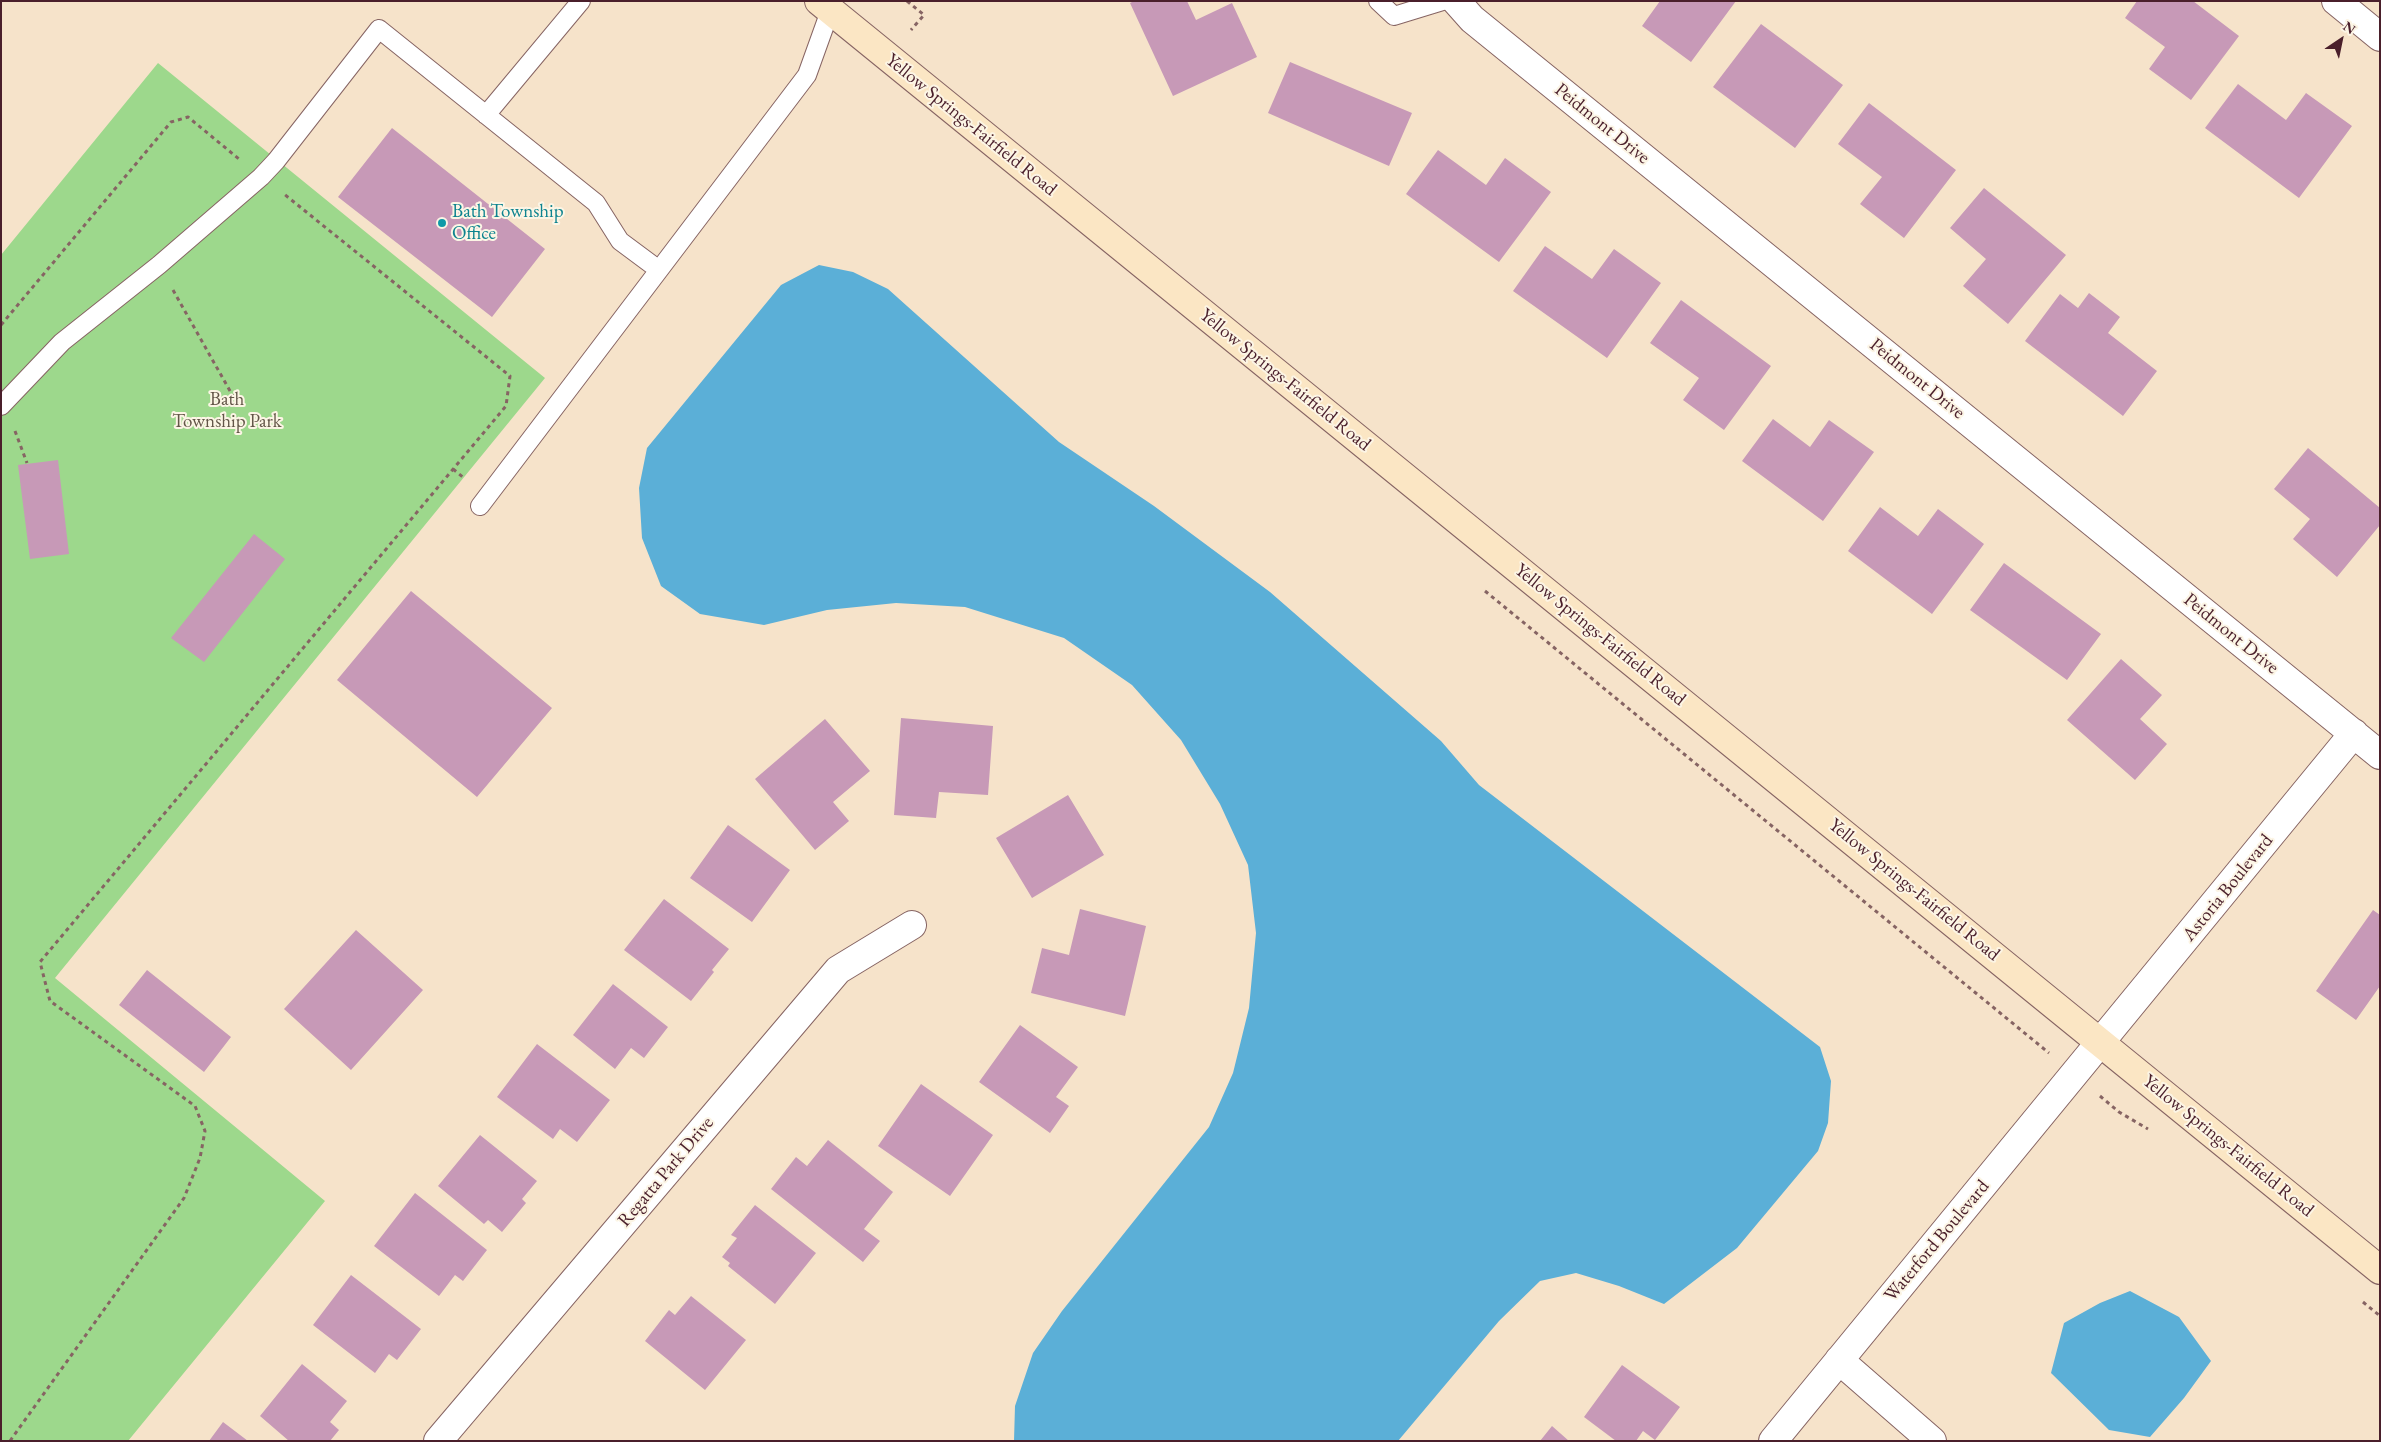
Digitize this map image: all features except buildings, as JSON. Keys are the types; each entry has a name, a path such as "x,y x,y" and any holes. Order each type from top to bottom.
{"main road":[{"name":"Yellow Springs-Fairfield Road","path":"829,4 2380,1270"}],"street":[{"name":"Peidmont Drive","path":"1456,1 1488,31 2380,755"},
{"path":"2336,1 2380,37"},
{"name":"Astoria Boulevard","path":"2102,1042 2354,734"},
{"name":"Regatta Park Drive","path":"438,1441 838,970 912,925"},
{"name":"Waterford Boulevard","path":"1773,1441 2102,1042"},
{"path":"1839,1360 1932,1441"}],"lane":[{"path":"486,115 581,1"},
{"path":"1378,1 1394,16 1443,1"},
{"path":"480,506 807,75 829,4"},
{"path":"1,406 62,342 159,265 276,161 379,29 596,202 620,241 659,270"}],"path":[{"path":"907,1 924,15 911,30"},
{"path":"1,325 171,122 188,117 242,161"},
{"path":"10,1441 184,1198 200,1158 205,1131 195,1106 50,1001 40,962 506,406 510,376 278,189"},
{"path":"159,265 234,398"}],"green space":[{"name":"Bath Township Park","path":"158,63 545,378 55,978 325,1201 128,1441 1,1441 1,255"}],"water":[{"path":"819,265 853,272 888,289 1059,442 1154,506 1270,592 1441,741 1479,785 1820,1047 1831,1081 1828,1123 1818,1151 1737,1248 1664,1304 1619,1286 1576,1273 1540,1281 1499,1321 1398,1441 1014,1441 1015,1406 1033,1353 1062,1311 1209,1127 1233,1073 1249,1008 1256,933 1248,865 1220,804 1181,740 1132,685 1064,638 965,607 896,603 827,610 764,625 700,614 661,586 642,538 639,488 647,448 781,285"},
{"path":"2130,1291 2179,1317 2211,1361 2184,1398 2150,1437 2109,1430 2051,1373 2064,1323 2100,1303"}],"place":[{"name":"Bath Township Office","path":"442,223"}]}
